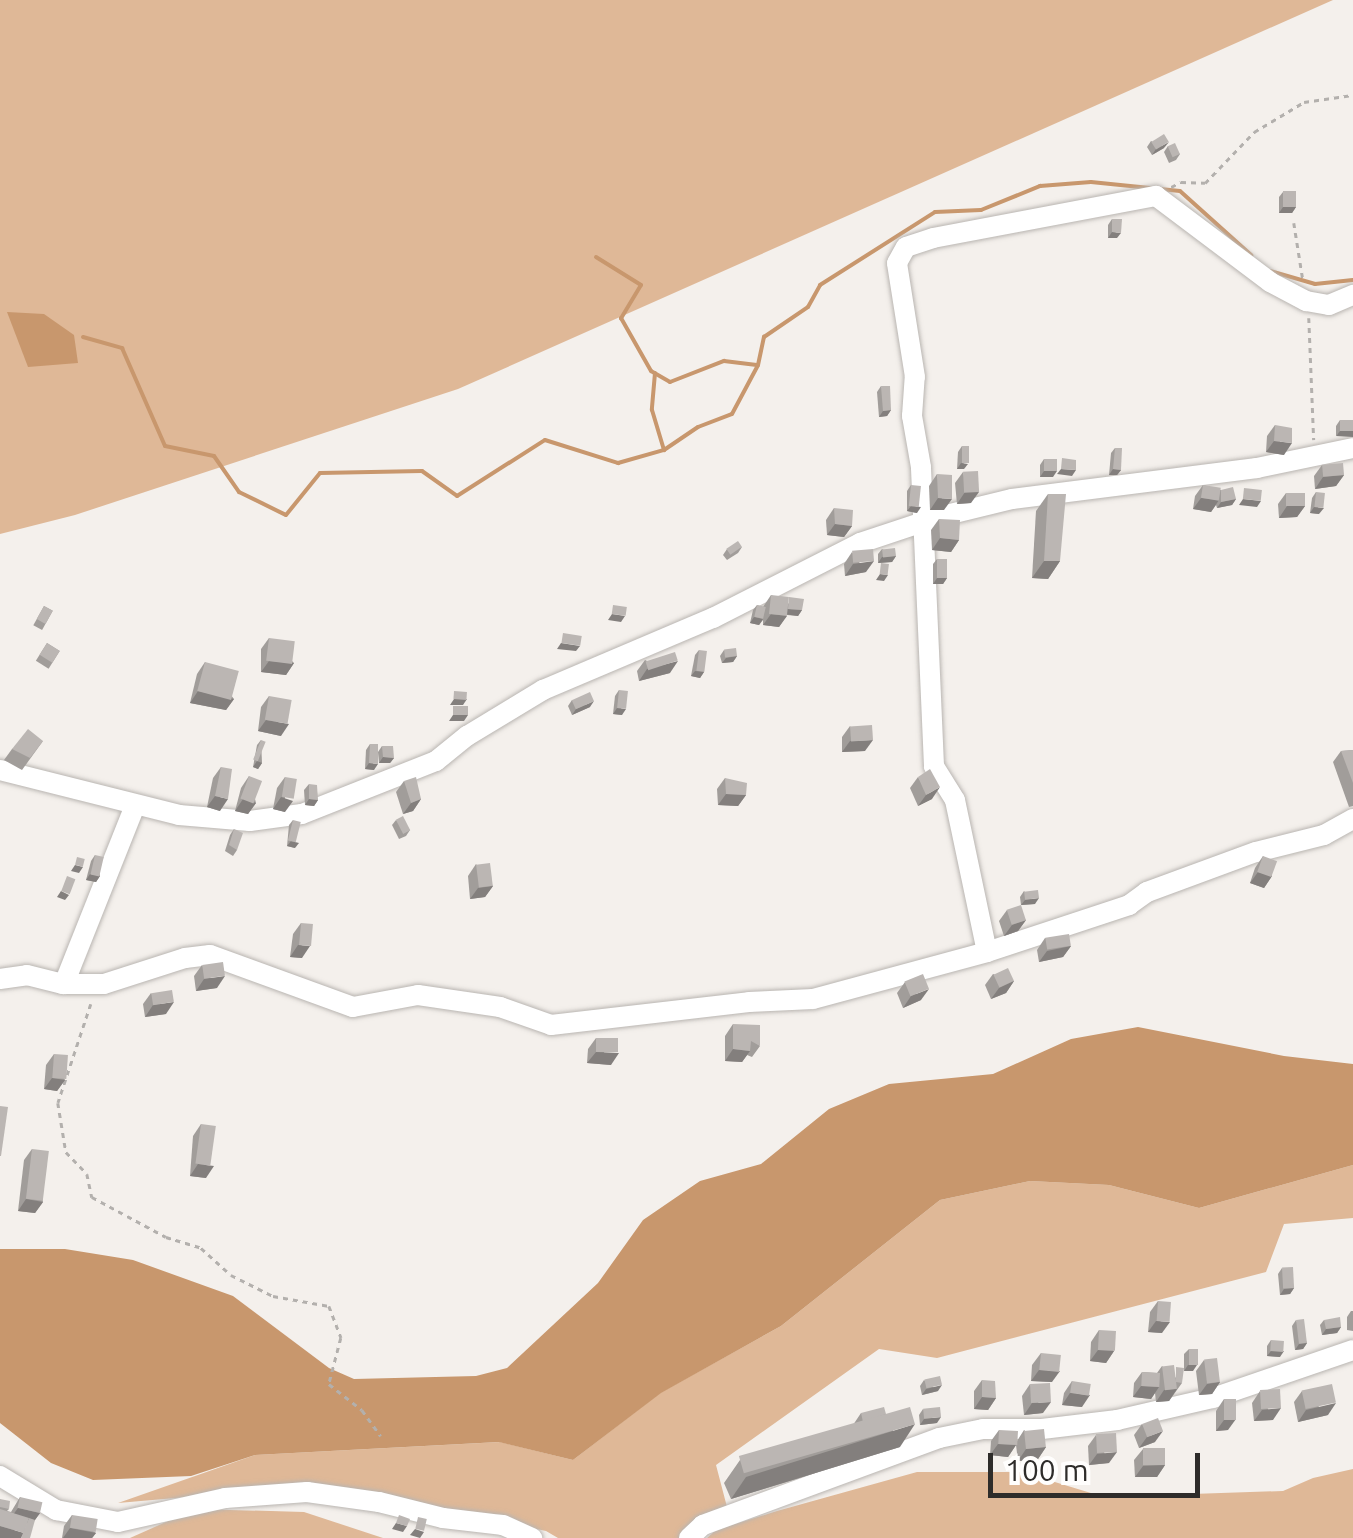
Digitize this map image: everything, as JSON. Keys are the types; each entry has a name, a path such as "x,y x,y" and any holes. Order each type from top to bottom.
{"street":[{"path":"987,952 962,822 955,800 934,766 924,522 912,416 915,377 896,274 906,247 1156,196 1270,282 1306,301 1328,305 1353,295"},
{"path":"0,770 135,806 250,821 279,820 334,804 436,761 467,736 543,690 714,618 860,542 1012,499 1353,448"},
{"path":"74,984 135,806"},
{"path":"0,979 27,975 74,984 134,978 185,958 210,955 353,1007 418,995 500,1007 551,1025 749,1002 813,1000 987,952 1129,905 1148,892 1206,869 1324,834 1353,819"},
{"path":"688,1538 702,1526 939,1438 984,1430 1042,1429 1116,1420 1213,1398 1353,1350"},
{"path":"0,1476 56,1510 112,1530 226,1498 307,1492 379,1502 443,1518 503,1524 532,1538"}],"path":[{"path":"1180,182 1205,182 1254,132 1304,102 1353,95"},
{"path":"1294,223 1306,301 1315,456"},
{"path":"74,984 93,1010 58,1103 66,1152 87,1174 92,1197 166,1237 200,1248 231,1275 273,1296 329,1306 341,1338 328,1384 362,1410 382,1436"}],"shaded area":[{"path":"0,0 1333,0 458,389 75,515 0,534"},
{"path":"7,312 44,314 74,335 78,363 28,367"},
{"path":"1138,1027 1284,1056 1353,1064 1353,1165 1199,1208 1109,1185 1030,1181 940,1200 781,1326 661,1393 573,1460 499,1442 255,1455 191,1476 93,1480 51,1463 0,1423 0,1249 65,1249 133,1260 233,1296 329,1368 354,1379 476,1376 507,1368 598,1283 643,1220 700,1181 761,1164 829,1109 889,1084 993,1074 1071,1039"},
{"path":"1353,1165 1353,1218 1284,1224 1266,1272 937,1358 879,1349 716,1465 727,1507 687,1538 558,1538 546,1531 326,1485 118,1503 255,1455 500,1442 573,1460 660,1393 781,1326 940,1200 1030,1181 1109,1185 1199,1208"},
{"path":"1353,1469 1353,1538 707,1538 716,1530 917,1472 1022,1472 1104,1497 1283,1491 1313,1478"},
{"path":"195,1509 304,1512 383,1538 130,1538"}],"building":[{"path":"1164,134 1169,142 1156,150 1151,142"},
{"path":"1175,143 1180,154 1173,157 1168,146"},
{"path":"1283,191 1296,191 1296,207 1283,207"},
{"path":"1112,219 1122,219 1121,233 1112,232"},
{"path":"881,386 890,386 891,410 883,411"},
{"path":"1340,420 1353,420 1353,431 1340,431"},
{"path":"1275,425 1292,428 1292,443 1274,441"},
{"path":"962,446 969,446 969,463 962,463"},
{"path":"1115,448 1122,448 1121,470 1113,469"},
{"path":"1062,458 1076,460 1076,470 1061,469"},
{"path":"1044,459 1057,459 1057,471 1044,471"},
{"path":"1343,463 1344,475 1323,477 1322,465"},
{"path":"978,471 979,492 964,493 963,472"},
{"path":"937,474 952,475 952,499 938,498"},
{"path":"911,485 921,486 919,507 909,506"},
{"path":"1203,485 1221,488 1219,501 1201,498"},
{"path":"1233,487 1236,499 1221,502 1221,490"},
{"path":"1244,488 1262,490 1261,501 1243,499"},
{"path":"1316,492 1325,493 1323,508 1314,507"},
{"path":"1286,493 1305,493 1305,506 1286,506"},
{"path":"1048,494 1066,494 1060,561 1044,561"},
{"path":"834,508 853,510 852,526 835,524"},
{"path":"939,519 960,520 959,540 940,538"},
{"path":"738,541 742,547 730,555 726,549"},
{"path":"895,548 896,556 883,558 882,550"},
{"path":"873,549 874,561 853,563 852,551"},
{"path":"937,559 947,559 947,578 937,578"},
{"path":"881,563 889,564 888,575 880,574"},
{"path":"771,595 789,597 787,616 769,614"},
{"path":"789,597 804,599 802,610 788,609"},
{"path":"613,605 627,607 626,616 612,614"},
{"path":"757,605 766,607 763,619 754,617"},
{"path":"44,606 53,611 45,624 37,619"},
{"path":"563,633 582,636 580,646 561,643"},
{"path":"269,638 295,641 292,664 266,661"},
{"path":"47,643 60,651 52,663 40,655"},
{"path":"736,648 737,656 725,657 724,649"},
{"path":"699,650 707,651 704,672 696,671"},
{"path":"675,652 678,661 648,670 646,662"},
{"path":"205,662 239,671 231,700 197,691"},
{"path":"619,690 628,691 626,709 617,708"},
{"path":"454,691 467,692 466,700 453,699"},
{"path":"590,692 594,701 576,709 572,700"},
{"path":"269,696 292,700 287,724 265,720"},
{"path":"453,706 468,706 468,715 453,715"},
{"path":"872,725 873,740 851,741 850,727"},
{"path":"28,729 43,741 30,758 12,749"},
{"path":"261,740 266,742 258,761 253,759"},
{"path":"370,744 378,744 378,764 369,763"},
{"path":"382,746 393,746 394,758 383,757"},
{"path":"1353,750 1353,783 1341,751"},
{"path":"221,767 232,769 228,799 215,796"},
{"path":"930,769 940,787 926,795 918,777"},
{"path":"249,776 262,781 253,803 240,798"},
{"path":"285,777 297,779 294,799 282,797"},
{"path":"416,777 421,799 411,803 404,781"},
{"path":"725,778 747,783 746,795 726,794"},
{"path":"309,784 317,785 318,800 309,799"},
{"path":"403,816 410,830 403,834 396,820"},
{"path":"293,820 301,822 296,842 288,840"},
{"path":"234,829 243,833 237,850 229,845"},
{"path":"95,855 104,857 99,877 91,874"},
{"path":"1263,856 1277,861 1271,877 1257,872"},
{"path":"77,857 85,859 83,867 75,865"},
{"path":"490,863 493,886 479,888 476,865"},
{"path":"67,876 75,879 70,894 61,891"},
{"path":"1038,890 1039,898 1025,900 1024,892"},
{"path":"1021,905 1026,920 1012,925 1007,910"},
{"path":"301,923 313,924 311,946 299,945"},
{"path":"1069,934 1071,946 1047,950 1045,938"},
{"path":"223,962 225,976 204,979 202,965"},
{"path":"1008,968 1014,981 999,987 993,975"},
{"path":"923,974 929,989 910,996 904,981"},
{"path":"172,990 174,1002 153,1005 151,993"},
{"path":"733,1024 760,1025 760,1046 751,1041 750,1051 733,1049"},
{"path":"596,1038 618,1038 618,1052 596,1052"},
{"path":"54,1054 68,1055 66,1079 52,1078"},
{"path":"0,1106 8,1107 1,1156 0,1156"},
{"path":"201,1124 216,1126 210,1166 195,1164"},
{"path":"32,1149 49,1151 43,1201 26,1199"},
{"path":"1293,1267 1294,1288 1283,1289 1282,1268"},
{"path":"1158,1301 1171,1302 1170,1322 1157,1321"},
{"path":"1340,1317 1341,1327 1326,1329 1324,1320"},
{"path":"1304,1319 1307,1343 1299,1344 1296,1320"},
{"path":"1099,1330 1116,1331 1115,1351 1098,1350"},
{"path":"1271,1340 1284,1341 1283,1352 1270,1351"},
{"path":"1189,1349 1198,1349 1198,1365 1189,1365"},
{"path":"1041,1353 1061,1355 1059,1372 1039,1370"},
{"path":"1217,1358 1220,1382 1207,1383 1204,1360"},
{"path":"1174,1365 1177,1389 1165,1390 1162,1366"},
{"path":"1176,1367 1184,1368 1182,1383 1176,1382"},
{"path":"1142,1372 1160,1373 1159,1387 1141,1386"},
{"path":"940,1376 942,1385 926,1388 924,1380"},
{"path":"982,1380 995,1381 996,1398 982,1397"},
{"path":"1072,1381 1091,1384 1089,1396 1070,1393"},
{"path":"1050,1383 1051,1402 1031,1403 1030,1384"},
{"path":"1332,1384 1336,1403 1306,1409 1302,1390"},
{"path":"1280,1389 1281,1408 1261,1409 1260,1390"},
{"path":"1224,1399 1236,1399 1236,1420 1224,1420"},
{"path":"884,1407 886,1414 863,1422 861,1413"},
{"path":"910,1407 915,1424 744,1473 739,1456"},
{"path":"940,1407 941,1417 924,1419 923,1409"},
{"path":"1158,1418 1163,1431 1147,1437 1142,1424"},
{"path":"1044,1429 1046,1447 1026,1449 1024,1431"},
{"path":"999,1430 1018,1431 1017,1445 998,1444"},
{"path":"1116,1433 1117,1452 1097,1453 1096,1434"},
{"path":"1143,1448 1165,1448 1165,1465 1143,1465"},
{"path":"20,1497 42,1502 40,1513 18,1508"},
{"path":"0,1499 10,1501 9,1509 0,1507"},
{"path":"0,1509 29,1518 24,1533 0,1526"},
{"path":"72,1515 98,1519 96,1532 70,1528"},
{"path":"399,1515 410,1519 407,1526 396,1523"},
{"path":"418,1517 427,1519 424,1531 415,1529"},
{"path":"29,1518 35,1520 30,1538 21,1538"}],"waterway":[{"path":"83,337 122,348 165,446 214,456 239,492 286,515 320,473 422,471 457,496 545,440 618,463 664,450 698,427 732,414 758,365 764,337 808,307 820,285 935,212 981,210 1040,186 1091,182 1150,188"},
{"path":"1160,189 1180,191 1251,255"},
{"path":"596,257 641,285 621,318 651,371 670,382 724,361 757,365"},
{"path":"1270,271 1315,284 1353,280"},
{"path":"655,373 652,410 664,450"}]}
